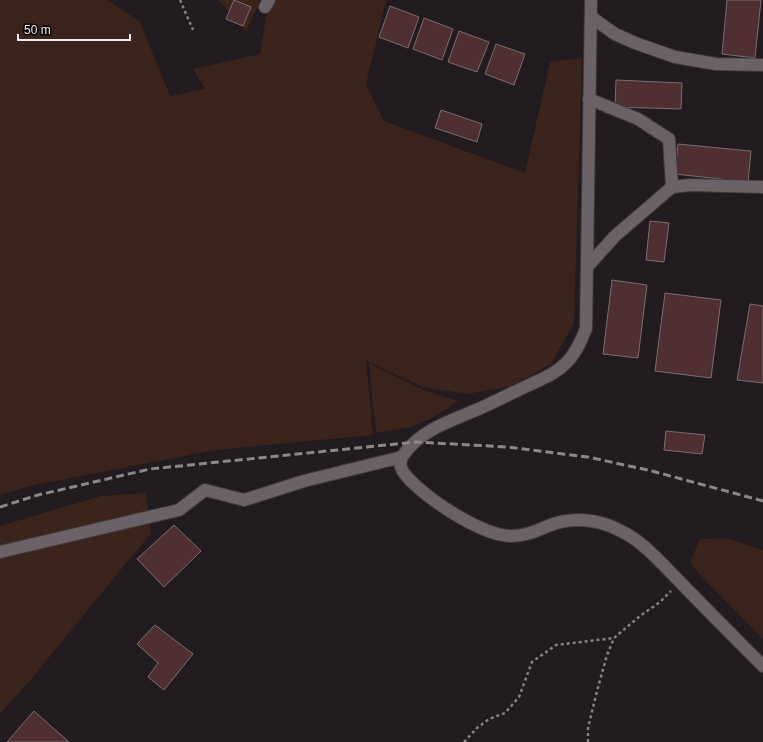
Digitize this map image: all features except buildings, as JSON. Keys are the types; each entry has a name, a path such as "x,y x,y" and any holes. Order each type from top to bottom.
{"street":[{"path":"591,0 586,329 573,355 566,364 554,373 434,428 416,442 402,457 400,466 401,470 417,486 447,509 487,530 500,535 513,536 526,534 560,522 571,520 593,521 622,531 635,539 658,560 763,666"},
{"path":"591,17 616,34 635,43 674,57 716,64 763,65"},
{"path":"589,99 638,119 669,139 672,187"},
{"path":"587,267 615,236 672,187 690,185 763,187"},
{"path":"0,552 179,510 205,490 244,500 304,481 402,457"}],"path":[{"path":"180,0 193,30"},
{"path":"588,742 588,728 596,691 607,654 614,638 640,616 660,602 680,582"},
{"path":"464,742 488,719 505,713 519,696 532,662 556,645 614,638"}],"shaded area":[{"path":"0,0 108,0 140,22 170,96 205,89 193,69 260,54 267,12 273,0 386,0 366,84 384,121 525,173 550,62 582,58 574,324 551,364 511,386 468,394 423,387 366,361 373,435 216,450 34,485 0,495"},
{"path":"218,0 261,0 246,31"},
{"path":"369,363 423,390 458,401 436,416 411,427 376,433"},
{"path":"146,493 151,533 32,678 0,714 0,526 101,496"},
{"path":"726,538 763,550 763,639 703,578 690,562 700,539"}],"railway":[{"path":"0,507 38,495 150,469 416,442 507,447 588,457 652,471 763,501"}]}
